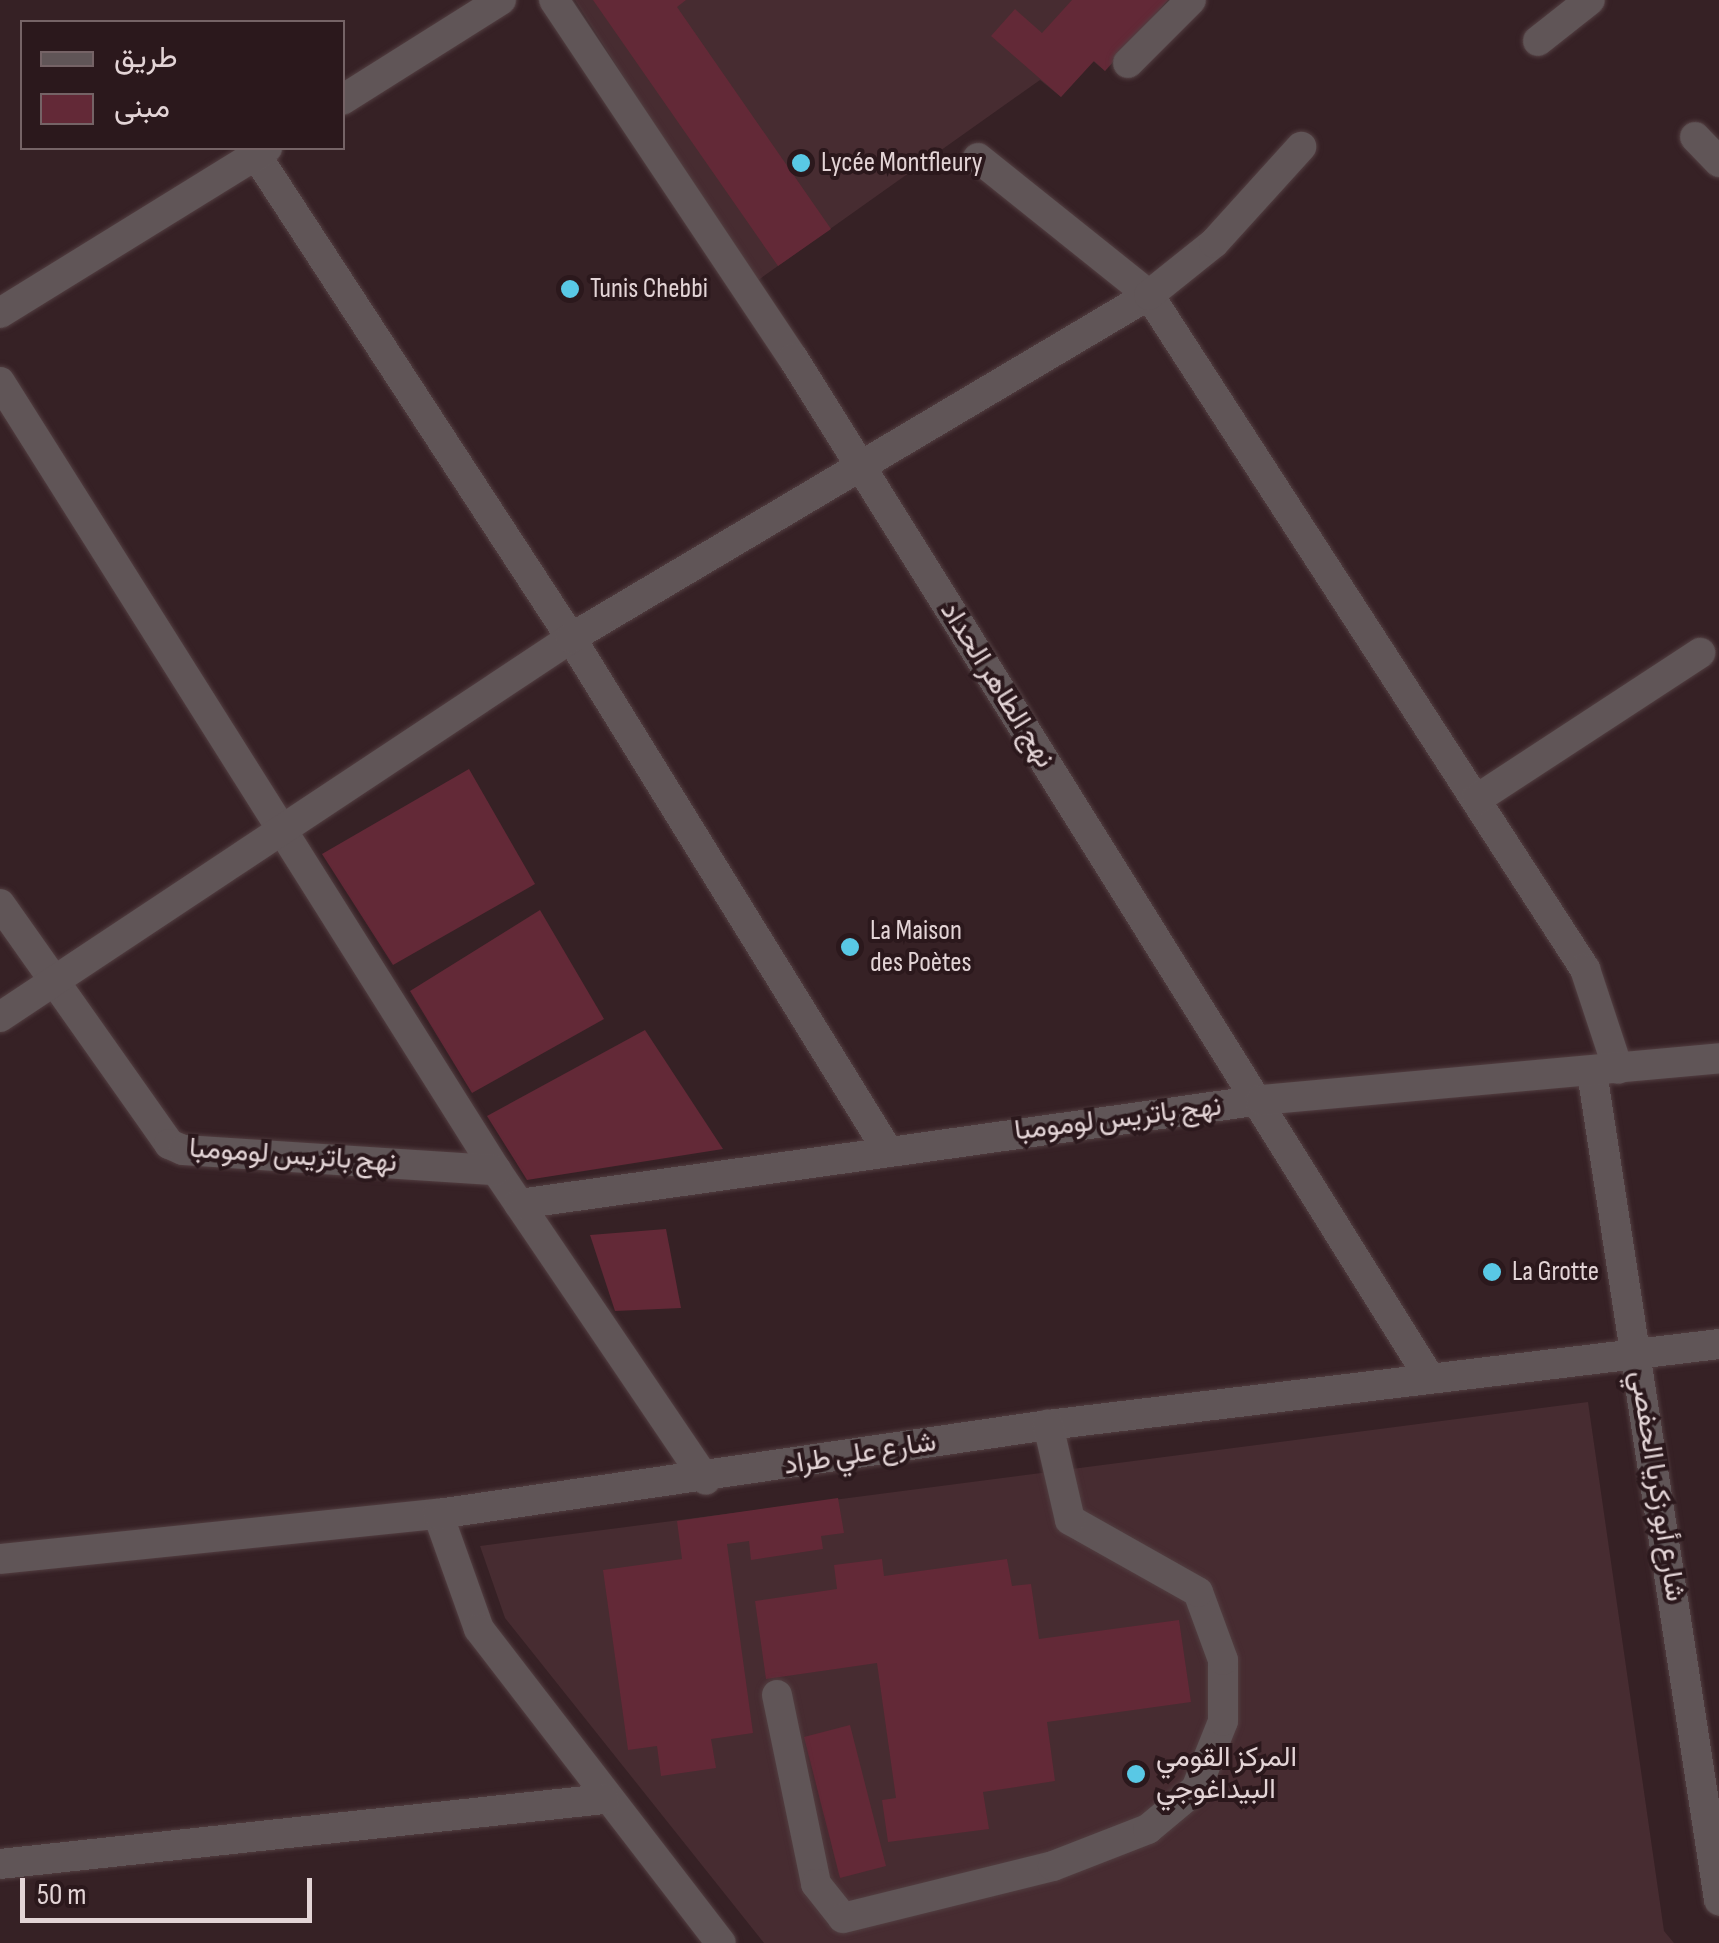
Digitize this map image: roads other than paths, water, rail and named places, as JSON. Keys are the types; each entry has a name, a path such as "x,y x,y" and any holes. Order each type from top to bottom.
{"street":[{"path":"345,98 502,0"},
{"name":"نهج الطاهر الحداد","path":"554,0 860,468 1261,1100 1429,1377"},
{"path":"1128,63 1191,0"},
{"path":"1538,41 1590,0"},
{"path":"1696,137 1719,162"},
{"path":"0,1017 54,984 279,826 571,638 1149,295 1214,243 1301,147"},
{"path":"0,312 262,151 571,638 886,1148"},
{"name":"شارع أبو زكريا الحفصي","path":"978,158 1149,295 1585,969 1605,1070 1636,1355 1719,1900"},
{"path":"0,382 496,1170 706,1480"},
{"path":"1477,798 1700,652"},
{"name":"نهج باتريس لومومبا","path":"0,904 149,1124 183,1150 496,1170"},
{"name":"نهج باتريس لومومبا","path":"519,1204 886,1148 1261,1100 1719,1058"},
{"name":"شارع علي طراد","path":"0,1559 438,1514 706,1480 1048,1425 1719,1344"},
{"path":"777,1695 816,1884 842,1918 1053,1866 1148,1828 1196,1789 1222,1721 1222,1660 1198,1592 1070,1520 1048,1425"},
{"path":"438,1514 479,1629 604,1799 721,1943"},
{"path":"0,1864 604,1799"}],"place":[{"name":"Lycée Montfleury","path":"801,163"},
{"name":"Tunis Chebbi","path":"570,289"},
{"name":"La Maison des Poètes","path":"850,947"},
{"name":"La Grotte","path":"1492,1272"},
{"name":"المركز القومي البيداغوجي","path":"1136,1774"}]}
